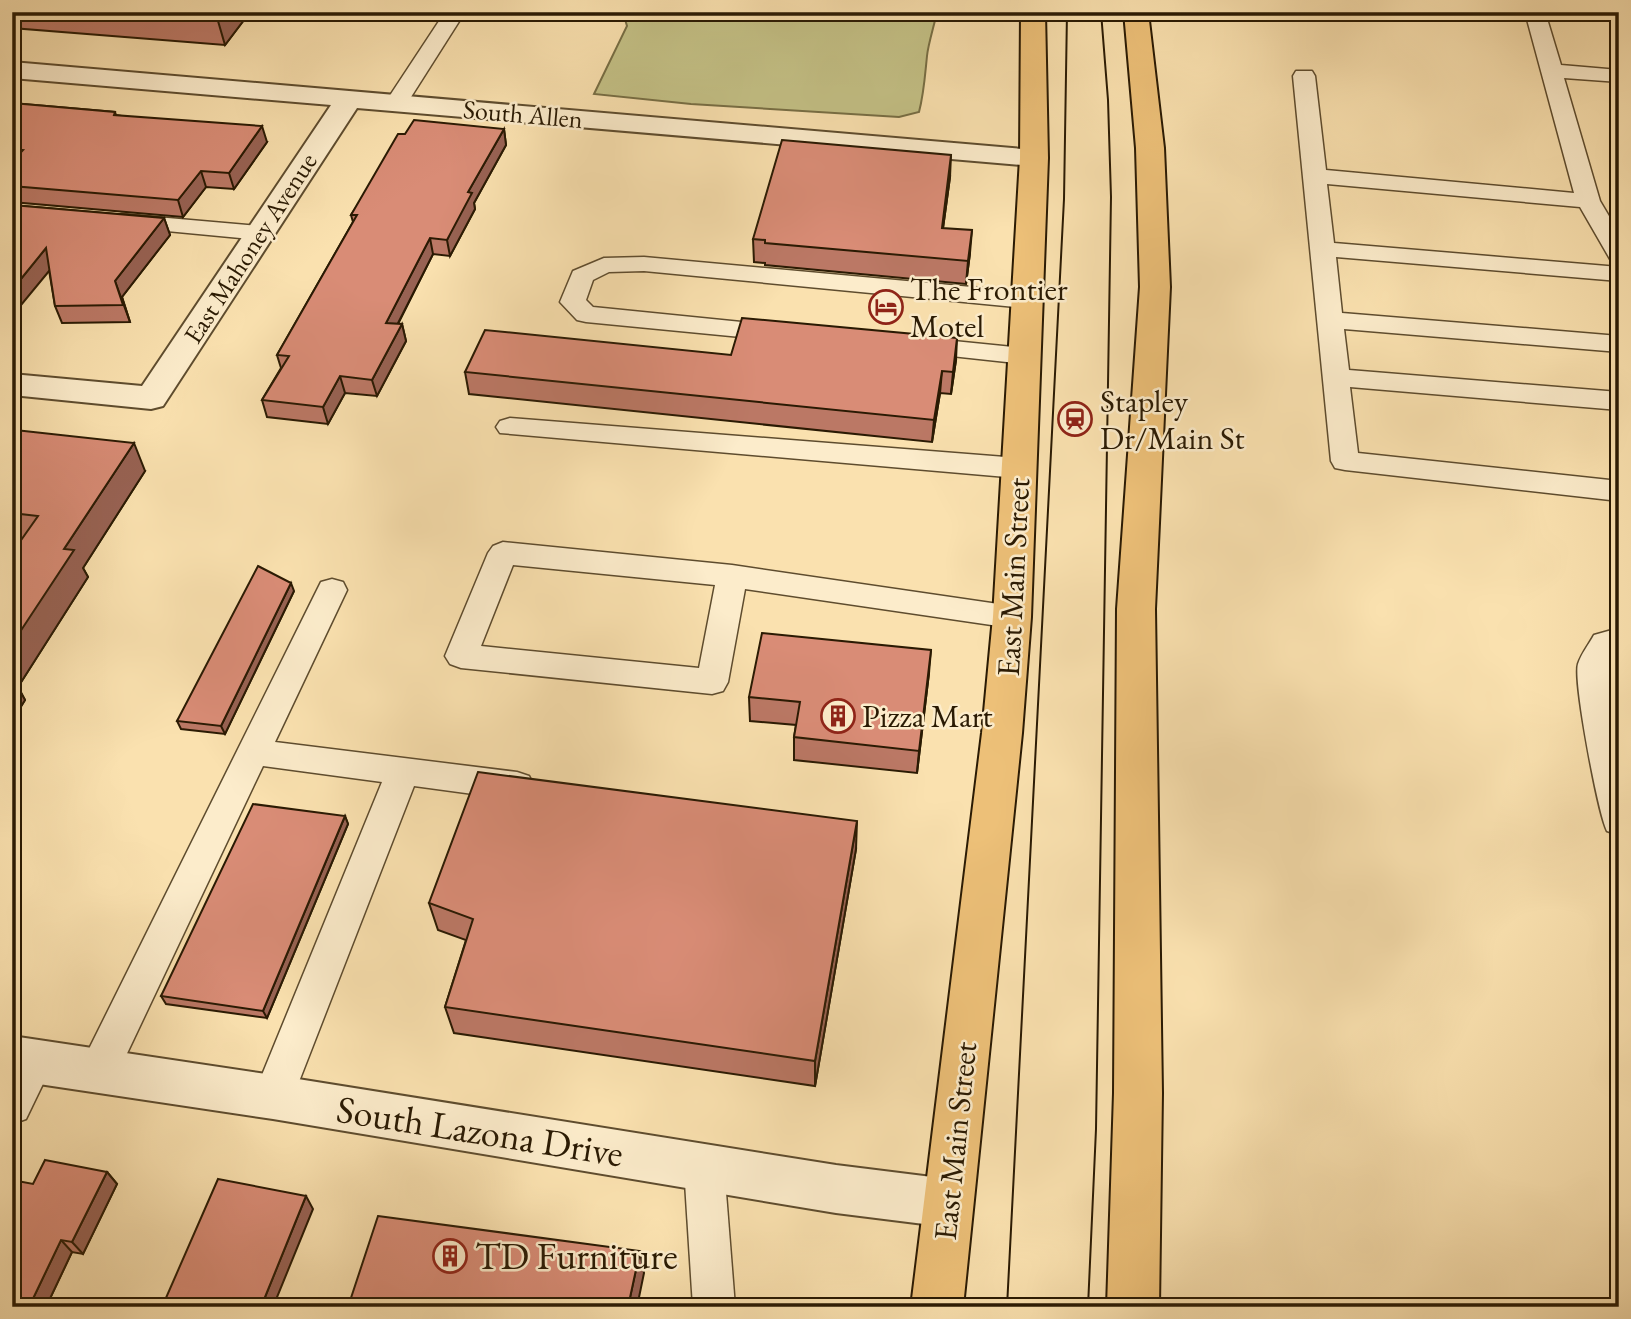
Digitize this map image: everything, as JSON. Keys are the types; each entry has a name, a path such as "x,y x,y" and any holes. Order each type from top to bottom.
{"main road":[{"name":"East Main Street","path":"937,1307 1002,733 1012,617 1034,158 1033,12"},
{"path":"1133,1307 1138,1093 1136,609 1155,287 1150,148 1136,12"}],"street":[{"name":"South Allen","path":"12,70 1034,158"},
{"name":"East Mahoney Avenue","path":"12,384 151,398 349,99"},
{"name":"South Lazona Drive","path":"24,1060 273,1097 858,1192 948,1203"}],"lane":[{"path":"396,103 455,12"},
{"path":"1535,12 1588,201 1619,254"},
{"path":"1550,71 1619,76"},
{"path":"1304,76 1345,461 1619,491"},
{"path":"1315,176 1588,201"},
{"path":"95,218 260,233"},
{"path":"1322,250 1619,274"},
{"path":"805,335 586,314 573,302 582,276 604,265 644,264 1027,300"},
{"path":"1330,320 1619,344"},
{"path":"887,343 1024,356"},
{"path":"1336,377 1619,401"},
{"path":"510,427 1019,468"},
{"path":"732,576 712,682 461,656 503,554 732,576 1012,617"},
{"path":"99,1070 332,590"},
{"path":"1619,640 1605,643 1593,665 1608,773 1619,821"},
{"path":"253,752 541,789"},
{"path":"273,1097 403,772"},
{"path":"12,1106 24,1060"},
{"path":"704,1167 714,1307"}],"shaded area":[{"path":"619,12 937,12 919,112 899,117 691,104 594,94 627,26 624,16"}],"building":[{"path":"12,103 115,112 114,115 262,126 229,173 201,171 178,200 12,186 12,162 23,150 12,149"},
{"path":"414,120 504,129 468,192 472,193 447,240 430,238 386,323 402,324 372,380 340,376 323,407 262,400 289,356 277,355 357,215 351,215 398,134 405,134"},
{"path":"782,140 951,155 942,228 972,230 968,261 765,243 765,240 753,239"},
{"path":"12,205 164,218 115,281 123,305 55,306 46,248 12,290"},
{"path":"742,318 957,338 953,372 942,371 934,420 465,372 485,330 731,355"},
{"path":"15,430 134,443 64,549 74,550 12,644 12,553 38,516 12,513 12,434"},
{"path":"258,566 291,583 221,726 177,721"},
{"name":"Pizza Mart","path":"762,633 931,650 919,751 794,737 800,702 749,697"},
{"path":"478,772 857,821 815,1061 445,1007 473,919 429,903"},
{"path":"253,804 345,816 263,1011 161,996"},
{"path":"45,1160 107,1172 72,1242 61,1240 29,1307 12,1307 12,1180 33,1184"},
{"path":"218,1179 306,1196 261,1307 162,1307"},
{"name":"TD Furniture","path":"378,1216 640,1251 628,1307 348,1307"}],"tram line":[{"path":"1007,1307 1064,199 1067,12"},
{"path":"1088,1307 1096,1129 1111,197 1108,100 1101,12"}],"place":[{"name":"The Frontier Motel","path":"886,307"},
{"name":"Stapley Dr/Main St","path":"1075,419"},
{"name":"Pizza Mart","path":"838,716"},
{"name":"TD Furniture","path":"450,1256"}]}
